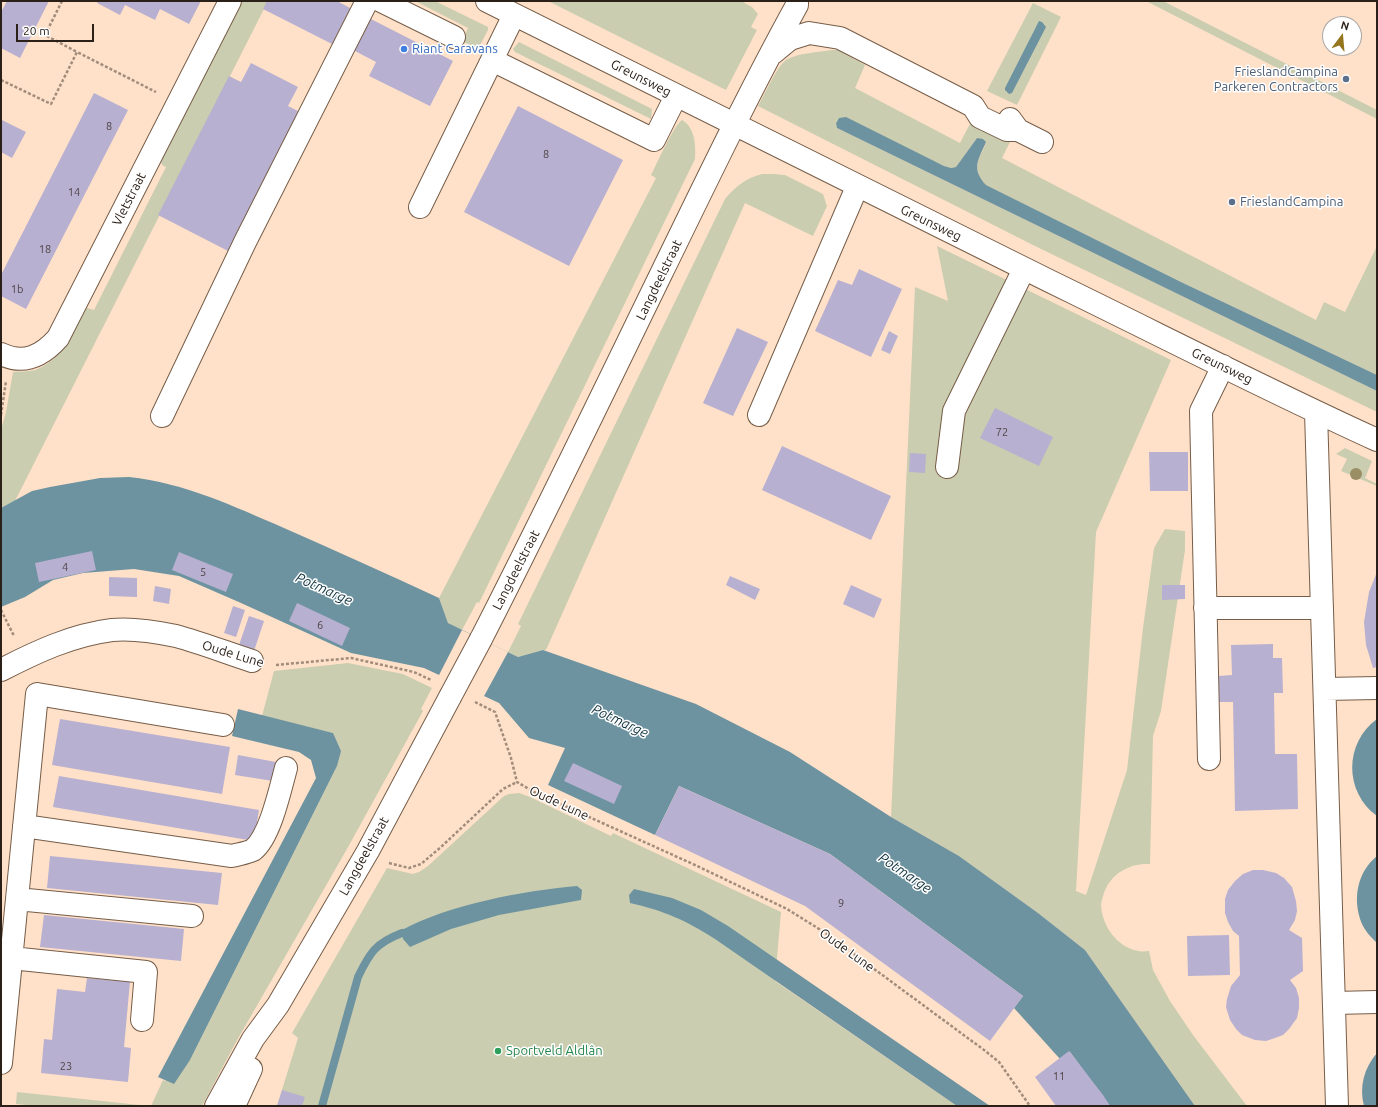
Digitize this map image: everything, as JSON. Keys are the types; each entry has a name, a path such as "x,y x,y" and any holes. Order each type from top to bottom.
{"street":[{"name":"Vletstraat","path":"5,356 26,359 35,356 43,352 58,338 230,1"},
{"path":"162,416 245,242 367,1"},
{"path":"381,1 454,38"},
{"name":"Greunsweg","path":"487,1 857,187 1316,412 1377,440"},
{"name":"Langdeelstraat","path":"216,1106 253,1039 278,1005 459,698 481,639 537,530 734,125 797,2"},
{"path":"420,206 514,15"},
{"path":"769,56 790,39 809,33 840,38 973,106 980,117 1007,130 1018,130 1042,142"},
{"path":"492,60 654,140 676,96"},
{"path":"759,415 857,187"},
{"path":"947,467 954,411 1024,269"},
{"path":"1208,759 1201,411 1222,366"},
{"path":"1316,412 1337,1106"},
{"path":"1205,608 1322,608"},
{"name":"Oude Lune","path":"1,670 60,642 114,630 145,631 176,636 252,661"},
{"path":"1325,689 1377,688"},
{"path":"1,1063 37,694 223,726"},
{"path":"24,826 232,856 251,851 259,844 266,832 286,768"},
{"path":"17,898 192,916"},
{"path":"11,958 146,972 142,1020"},
{"path":"1334,1003 1377,1002"},
{"name":"Langdeelstraat","path":"234,1106 253,1063 263,1045 278,1005"}],"path":[{"path":"62,1 45,35 178,104"},
{"path":"1,80 51,104 77,52"},
{"path":"1,415 5,356"},
{"name":"Oude Lune","path":"252,661 270,665 351,658 414,672 434,682"},
{"name":"Oude Lune","path":"459,698 495,712 511,758 517,782 534,792 695,865 787,909 824,932 999,1062 1030,1106"},
{"path":"368,852 386,862 409,868 417,866 441,847 503,789 517,782"}],"green space":[{"path":"242,1 268,1 15,501 1,508 1,430 6,412 13,372 35,370 53,360 66,345 85,309 87,308 94,310 166,167 162,165 161,161"},
{"path":"415,1 435,1 488,27 488,30 478,49 462,41 468,28"},
{"path":"548,1 741,1 752,7 758,14 751,27 757,30 726,90"},
{"path":"1146,1 1163,1 1377,110 1377,119"},
{"path":"1033,3 1061,17 1017,105 987,91"},
{"path":"519,42 652,109 651,119 515,52 513,49"},
{"path":"838,50 865,65 855,88 960,143 972,120 1011,140 1002,158 1316,320 1324,302 1345,312 1377,246 1377,375 1181,282 986,185 981,179 977,169 977,164 986,143 977,138 956,167 951,168 839,118 836,122 837,128 1377,391 1377,412 1035,246 758,106 782,63 802,54"},
{"path":"682,120 690,127 694,137 695,159 479,603 477,602 462,630 448,623 439,598 656,178 651,175 665,146 674,130"},
{"path":"762,174 785,175 823,194 827,206 813,236 745,203 546,650 518,657 508,652 521,626 518,624 725,199 742,183"},
{"path":"937,246 1171,360 1096,532 1076,891 1086,895 1127,770 1143,628 1154,548 1165,529 1185,531 1185,550 1161,711 1153,736 1150,864 1135,865 1116,875 1107,886 1101,905 1105,923 1123,945 1131,949 1149,951 1153,970 1170,1001 1193,1035 1247,1106 1195,1106 1085,950 1038,913 959,856 891,817 915,287 948,301"},
{"path":"1345,448 1372,461 1365,478 1377,484 1377,486 1341,471 1347,459 1336,454"},
{"path":"348,663 403,674 432,688 421,709 423,711 347,849 236,1042 202,1106 151,1106 163,1080 165,1081 190,1060 337,766 333,733 262,716 274,671"},
{"path":"519,793 611,836 613,833 781,912 775,981 957,1106 277,1106 298,1038 292,1033 387,868 413,874 419,872 428,866 504,796"},
{"path":"17,1092 149,1106 38,1106 16,1104"}],"water":[{"path":"1039,21 1046,27 1012,93 1009,94 1005,88"},
{"path":"846,117 944,166 951,168 956,167 977,138 983,139 986,142 977,164 977,169 981,179 986,185 1181,282 1377,375 1377,391 837,128 836,123 839,118"},
{"name":"Potmarge","path":"129,477 170,484 208,496 420,589 439,598 448,623 518,657 543,650 696,704 790,752 891,817 959,856 1038,913 1085,950 1195,1106 1110,1106 1070,1052 1060,1059 1014,1008 1023,996 830,854 679,786 655,835 548,785 565,748 529,738 499,703 424,668 351,653 179,576 134,569 83,573 53,580 25,597 1,607 1,508 32,491 100,478"},
{"path":"238,709 333,733 341,751 337,766 190,1060 174,1084 158,1077 316,778 311,760 299,752 232,736"},
{"path":"1377,719 1377,816 1366,806 1358,794 1352,768 1358,741 1366,729"},
{"path":"1377,856 1377,943 1366,932 1362,924 1357,906 1357,896 1358,887 1365,870"},
{"path":"577,886 582,890 581,900 499,915 451,929 410,947 403,939 402,930 421,921 464,906 510,895"},
{"path":"634,889 672,898 701,910 728,926 990,1106 957,1106 715,939 694,926 674,917 654,909 630,903 629,895"},
{"path":"1377,1053 1377,1106 1364,1106 1362,1085 1366,1071"}],"pier":[{"path":"462,630 508,652 483,698 438,677"}],"building":[{"path":"7,1 49,1 20,58 1,48 1,12"},
{"path":"98,1 201,1 189,24 160,9 155,20 125,5 120,15 97,3"},
{"path":"267,1 337,1 352,9 334,45 263,9"},
{"path":"369,18 453,61 430,106 369,76 376,62 353,50"},
{"path":"251,63 298,87 288,106 300,112 228,251 158,215 229,76 241,82"},
{"path":"94,93 128,110 26,309 1,296 1,275"},
{"path":"518,106 623,160 569,266 464,212"},
{"path":"2,120 26,132 12,158 1,152"},
{"path":"859,269 902,289 871,357 815,331 838,280 852,285"},
{"path":"737,328 768,342 733,416 703,403"},
{"path":"889,331 898,336 890,354 881,350"},
{"path":"995,408 1053,437 1039,466 980,438"},
{"path":"782,446 891,496 871,540 762,490"},
{"path":"1149,452 1188,452 1188,491 1150,491"},
{"path":"910,453 926,454 925,473 909,472"},
{"path":"92,551 96,570 39,582 35,563"},
{"path":"179,552 233,574 226,592 172,570"},
{"path":"1377,572 1377,667 1373,668 1366,645 1364,622 1369,592"},
{"path":"730,576 760,589 755,600 726,585"},
{"path":"109,577 137,578 137,597 109,596"},
{"path":"851,585 882,599 874,618 843,604"},
{"path":"1162,585 1185,585 1185,599 1162,600"},
{"path":"155,586 171,589 169,604 153,601"},
{"path":"297,603 350,628 342,646 289,621"},
{"path":"233,606 245,610 236,637 224,633"},
{"path":"249,616 264,621 254,651 239,645"},
{"path":"1273,644 1273,658 1282,658 1283,693 1274,693 1275,754 1297,754 1298,809 1235,811 1233,702 1219,702 1219,676 1232,675 1231,645"},
{"path":"60,719 230,747 222,794 52,765"},
{"path":"238,755 276,762 273,781 235,775"},
{"path":"573,763 622,786 614,804 564,781"},
{"path":"59,776 259,810 254,841 53,807"},
{"path":"679,786 830,854 1023,996 990,1041 805,906 655,835"},
{"path":"50,856 222,873 218,905 47,888"},
{"path":"1253,870 1263,870 1276,873 1284,878 1292,887 1297,911 1295,920 1289,930 1302,938 1303,971 1290,980 1296,988 1299,998 1297,1018 1283,1035 1266,1041 1255,1040 1242,1035 1230,1020 1226,1007 1231,986 1240,975 1239,936 1233,931 1228,922 1225,913 1225,899 1228,890 1235,881 1243,874"},
{"path":"44,915 184,929 181,961 40,947"},
{"path":"1229,935 1230,975 1188,976 1187,936"},
{"path":"87,978 130,982 124,1047 131,1048 128,1082 41,1073 44,1039 52,1040 57,989 85,992"},
{"path":"1069,1051 1110,1106 1056,1106 1035,1077"},
{"path":"282,1090 305,1097 302,1106 277,1106"}],"waterway":[{"path":"322,1106 358,977 366,961 375,949 386,941 402,933"}],"place":[{"name":"Riant Caravans","path":"404,49"},
{"name":"FrieslandCampina Parkeren Contractors","path":"1346,79"},
{"name":"FrieslandCampina","path":"1232,202"},
{"name":"Sportveld Aldlân","path":"498,1051"}]}
